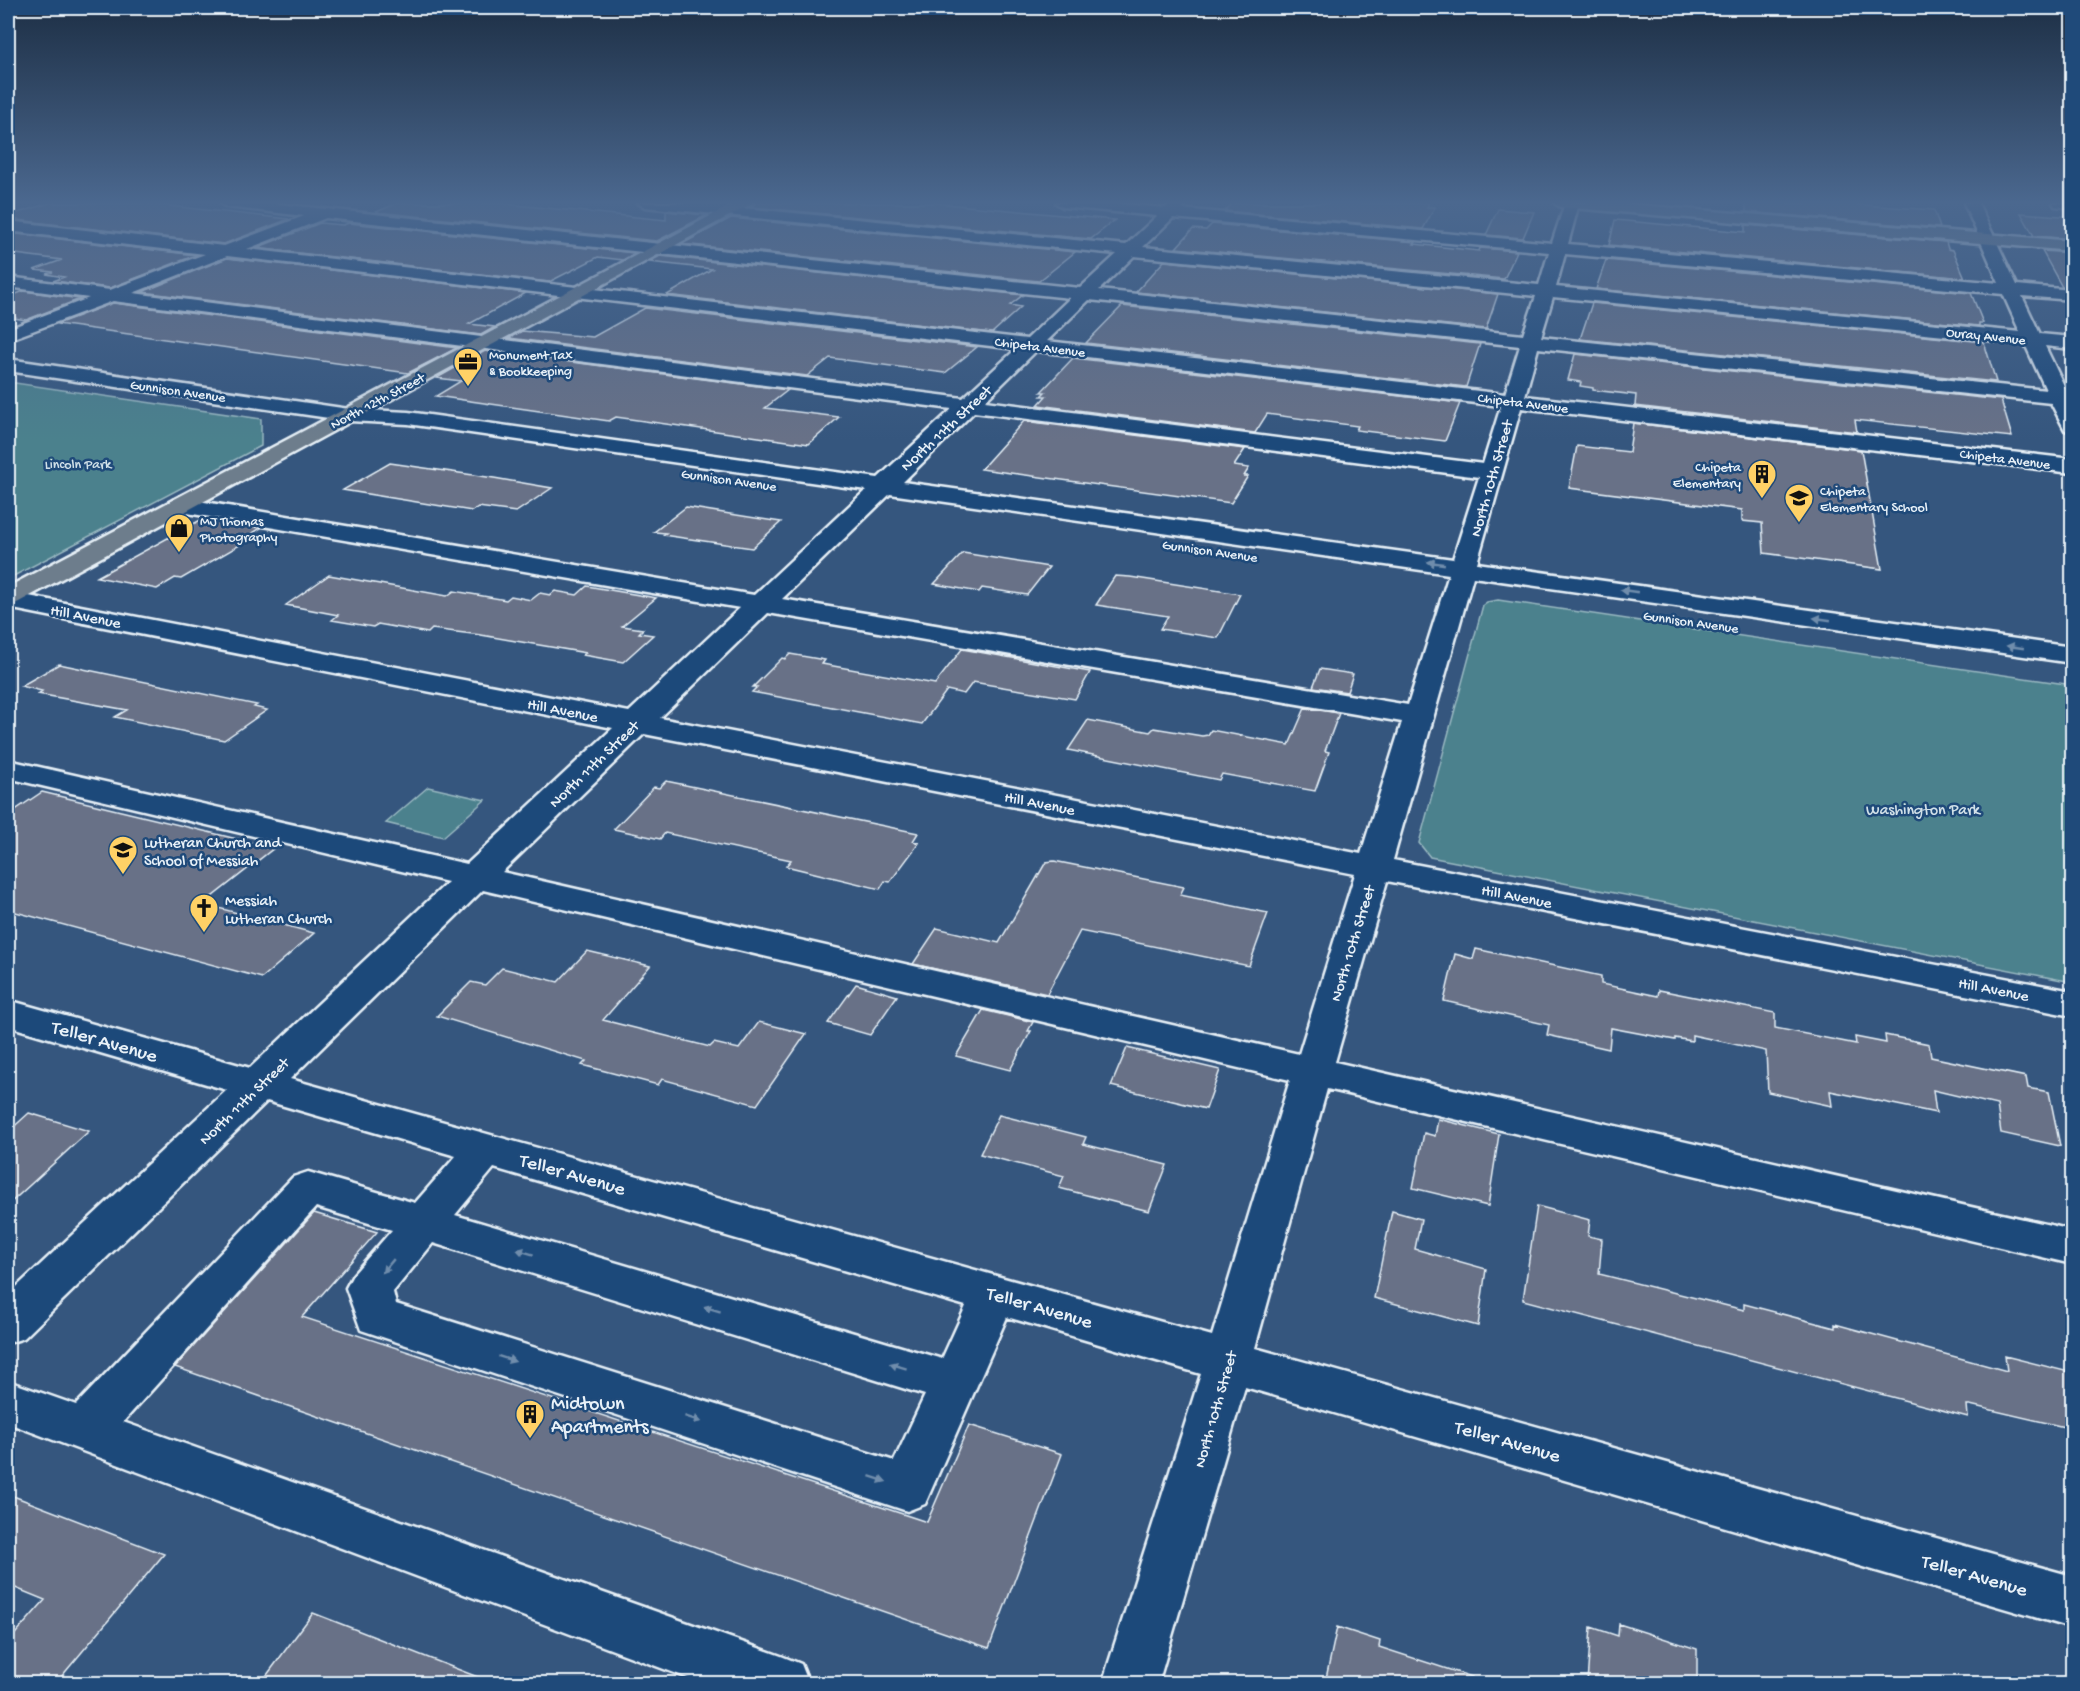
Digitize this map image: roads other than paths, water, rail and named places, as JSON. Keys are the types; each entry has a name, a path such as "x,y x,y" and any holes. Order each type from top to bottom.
{"main road":[{"name":"North 12th Street","path":"8,599 598,282"}],"street":[{"path":"8,282 1492,472"},
{"path":"8,335 148,282"},
{"name":"Chipeta Avenue","path":"492,282 2073,466"},
{"path":"970,282 2066,399"},
{"name":"North 11th Street","path":"8,1324 1097,282"},
{"name":"Ouray Avenue","path":"1454,282 2073,343"},
{"name":"North 10th Street","path":"1130,1683 1208,1435 1312,1073 1549,282"},
{"path":"1924,282 2073,295"},
{"path":"2008,282 2033,340 2066,399 2073,426"},
{"name":"Gunnison Avenue","path":"8,365 349,415 390,429 877,492 1461,577 2073,655"},
{"path":"181,505 1419,716"},
{"name":"Gunnison Avenue","path":"1461,577 2073,678"},
{"name":"Hill Avenue","path":"8,599 2073,1004"},
{"path":"8,770 2073,1247"},
{"name":"Teller Avenue","path":"8,1013 1228,1359 2073,1602"},
{"path":"487,1148 369,1288 377,1317 907,1488 995,1293"},
{"path":"84,1430 308,1188 954,1383"},
{"path":"8,1402 781,1683"}],"place":[{"name":"Monument Tax & Bookkeeping","path":"468,388"},
{"name":"Chipeta Elementary","path":"1762,500"},
{"name":"Chipeta Elementary School","path":"1799,524"},
{"name":"MJ Thomas Photography","path":"179,554"},
{"name":"Lutheran Church and School of Messiah","path":"123,876"},
{"name":"Messiah Lutheran Church","path":"204,934"},
{"name":"Midtown Apartments","path":"530,1440"}],"park label":[{"name":"Lincoln Park","path":"78,463"},
{"name":"Washington Park","path":"1923,808"}]}
